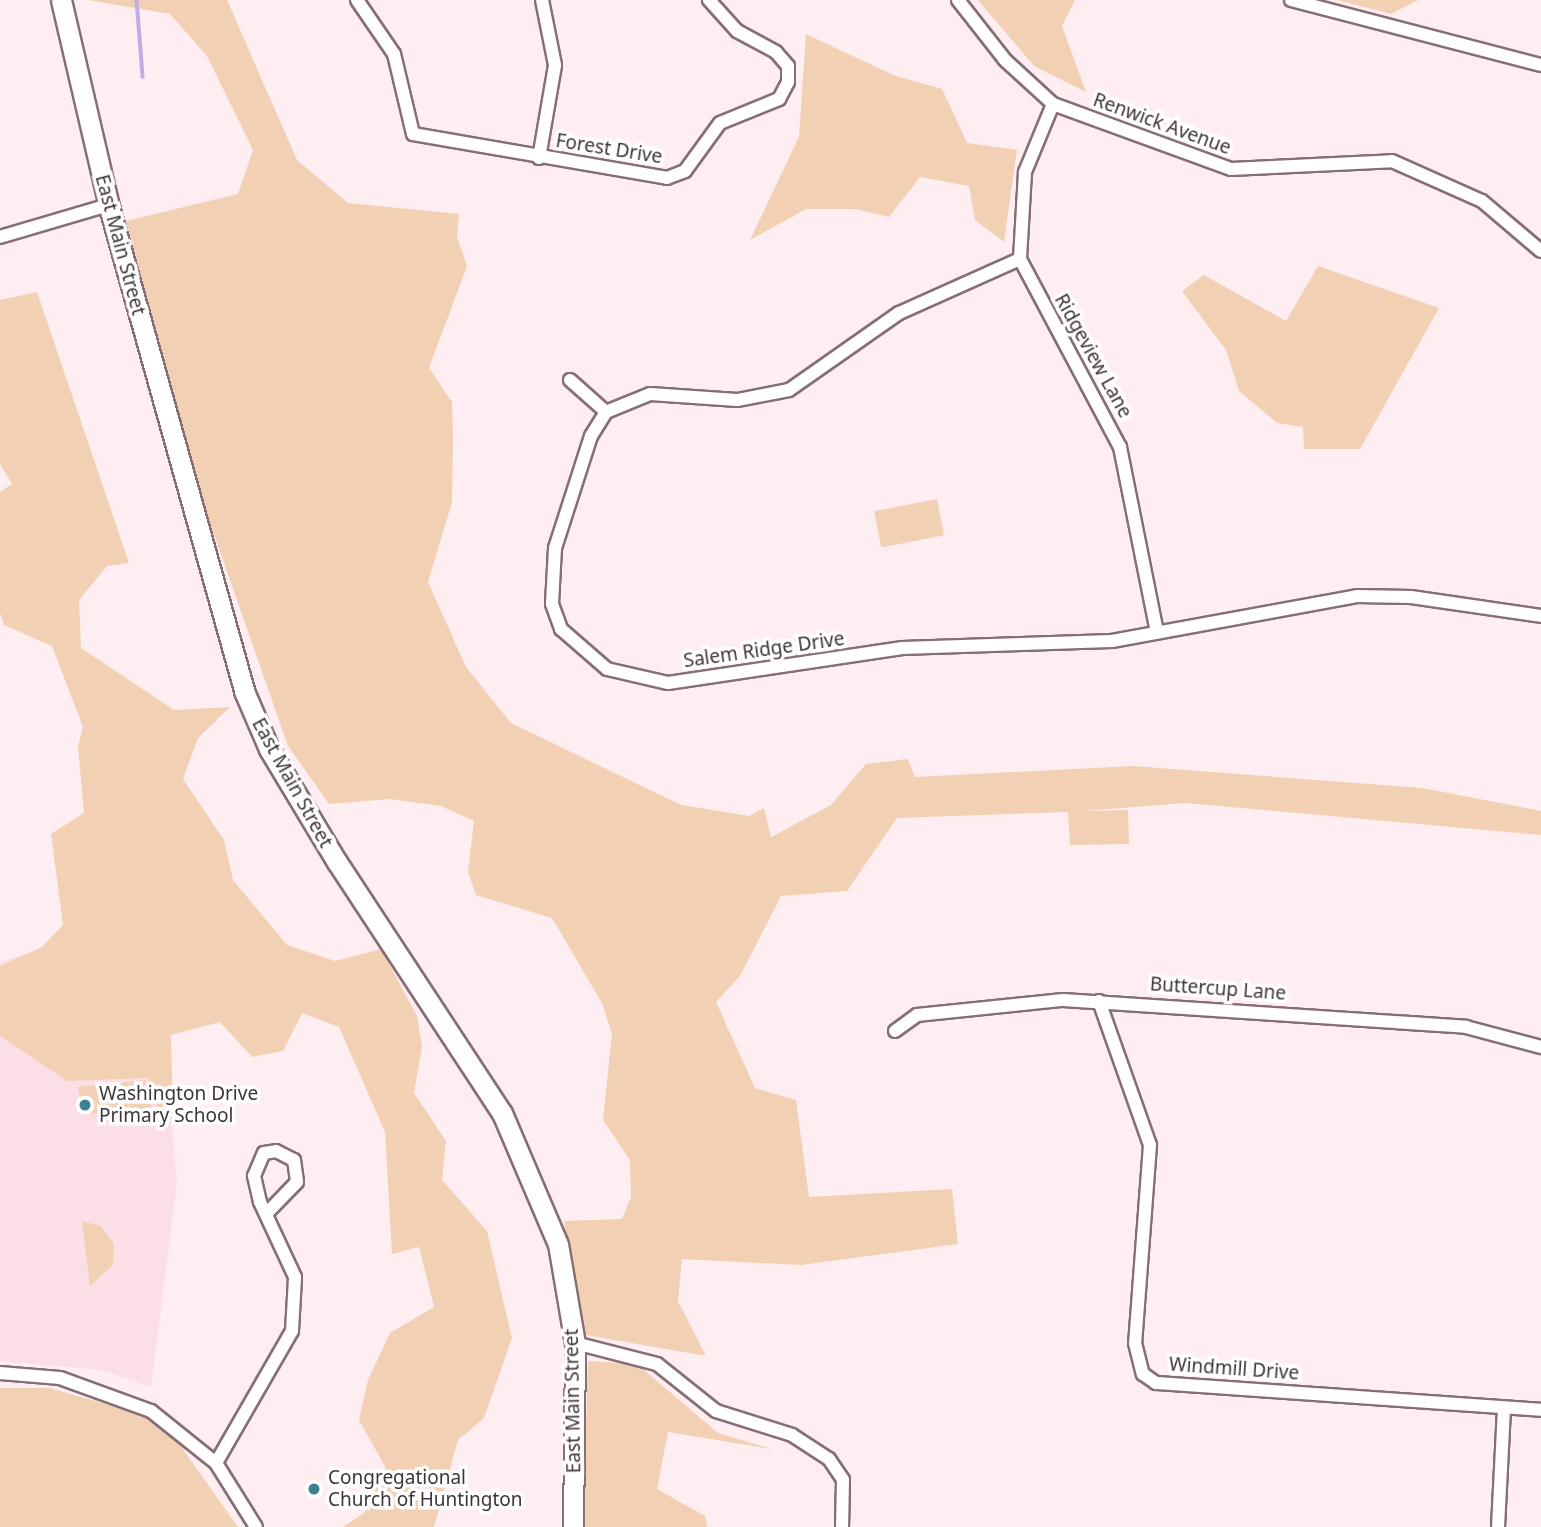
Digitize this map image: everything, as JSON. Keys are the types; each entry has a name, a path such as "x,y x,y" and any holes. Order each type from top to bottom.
{"main road":[{"name":"East Main Street","path":"61,0 109,205 244,691 269,749 337,862 502,1113 558,1244 575,1343 573,1527"}],"street":[{"name":"Forest Drive","path":"357,0 394,54 413,134 667,178 685,171 720,123 779,100 788,66 776,52 737,31 709,0"},
{"path":"540,158 555,65 542,0"},
{"name":"Renwick Avenue","path":"958,0 1006,60 1053,104 1231,169 1392,161 1482,201 1541,251"},
{"path":"1291,0 1541,65"},
{"path":"570,380 606,412 650,394 737,400 789,390 899,313 1020,258 1025,172 1053,104"},
{"path":"0,237 109,205"},
{"name":"Ridgeview Lane","path":"1020,258 1120,446 1157,632"},
{"name":"Salem Ridge Drive","path":"606,412 591,436 550,575 561,628 607,669 667,683 696,682 902,648 1071,645 1357,596 1411,597 1541,616"},
{"name":"Buttercup Lane","path":"895,1031 917,1015 1099,1001 1466,1027 1541,1047"},
{"name":"Windmill Drive","path":"1099,1001 1150,1145 1135,1343 1143,1374 1156,1383 1541,1410"},
{"path":"216,1463 292,1331 295,1277 267,1213 254,1175 264,1153 276,1150 294,1160 298,1182 267,1213"},
{"path":"575,1343 657,1364 716,1411 792,1435 829,1459 843,1480 842,1527"},
{"path":"0,1373 61,1378 108,1391 151,1411 216,1463 256,1527"},
{"path":"1498,1527 1504,1408"}],"shaded area":[{"path":"88,0 227,0 297,160 348,203 459,214 457,237 467,266 429,368 452,402 452,502 428,582 466,667 511,723 681,805 749,816 764,808 771,837 831,805 866,764 908,759 915,777 1133,766 1422,788 1541,811 1541,835 1186,803 1083,811 1128,810 1129,844 1070,845 1068,812 897,818 847,891 781,896 740,976 716,1002 755,1088 796,1100 809,1197 952,1189 958,1244 801,1265 682,1259 678,1301 706,1356 580,1334 564,1221 622,1219 631,1197 630,1160 603,1120 612,1034 602,1003 552,918 476,895 468,872 474,821 441,806 390,799 329,804 288,746 209,520 126,221 238,194 253,150 207,56 170,14"},
{"path":"978,0 1075,0 1062,26 1086,92 1034,66"},
{"path":"1337,0 1418,0 1391,14"},
{"path":"806,34 893,75 942,89 967,143 1017,150 1004,242 975,220 969,186 920,177 889,217 855,209 806,209 750,240 799,137"},
{"path":"1318,266 1439,308 1360,449 1304,449 1303,427 1277,423 1239,391 1226,350 1182,291 1204,275 1286,321"},
{"path":"37,292 129,563 107,566 79,600 81,648 174,710 230,707 198,738 183,779 224,840 233,880 287,945 335,961 381,949 417,1016 422,1047 414,1093 446,1141 442,1180 487,1231 512,1338 484,1418 458,1440 434,1527 343,1527 364,1513 386,1468 359,1420 368,1380 390,1333 434,1307 419,1247 392,1254 385,1132 339,1027 302,1013 283,1051 252,1057 220,1022 171,1035 173,1119 162,1121 148,1078 67,1081 0,1036 0,966 42,947 63,925 51,834 84,813 78,747 83,727 52,646 4,625 0,613 0,492 12,484 0,464 0,300"},
{"path":"937,499 944,535 881,548 874,511"},
{"name":"Washington Drive Primary School","path":"50,947 163,1027 177,1184 151,1387 101,1370 0,1361 0,962"},
{"path":"145,1080 154,1117 108,1123 106,1115 83,1112 78,1087"},
{"path":"82,1221 101,1226 114,1244 113,1265 90,1286"},
{"path":"588,1361 637,1364 718,1433 772,1449 668,1432 657,1489 705,1516 707,1527 583,1527"},
{"path":"0,1388 49,1388 142,1414 175,1438 238,1527 0,1527"}],"waterway":[{"path":"137,0 143,77"}],"place":[{"name":"Washington Drive Primary School","path":"85,1105"},
{"name":"Congregational Church of Huntington","path":"314,1489"}]}
